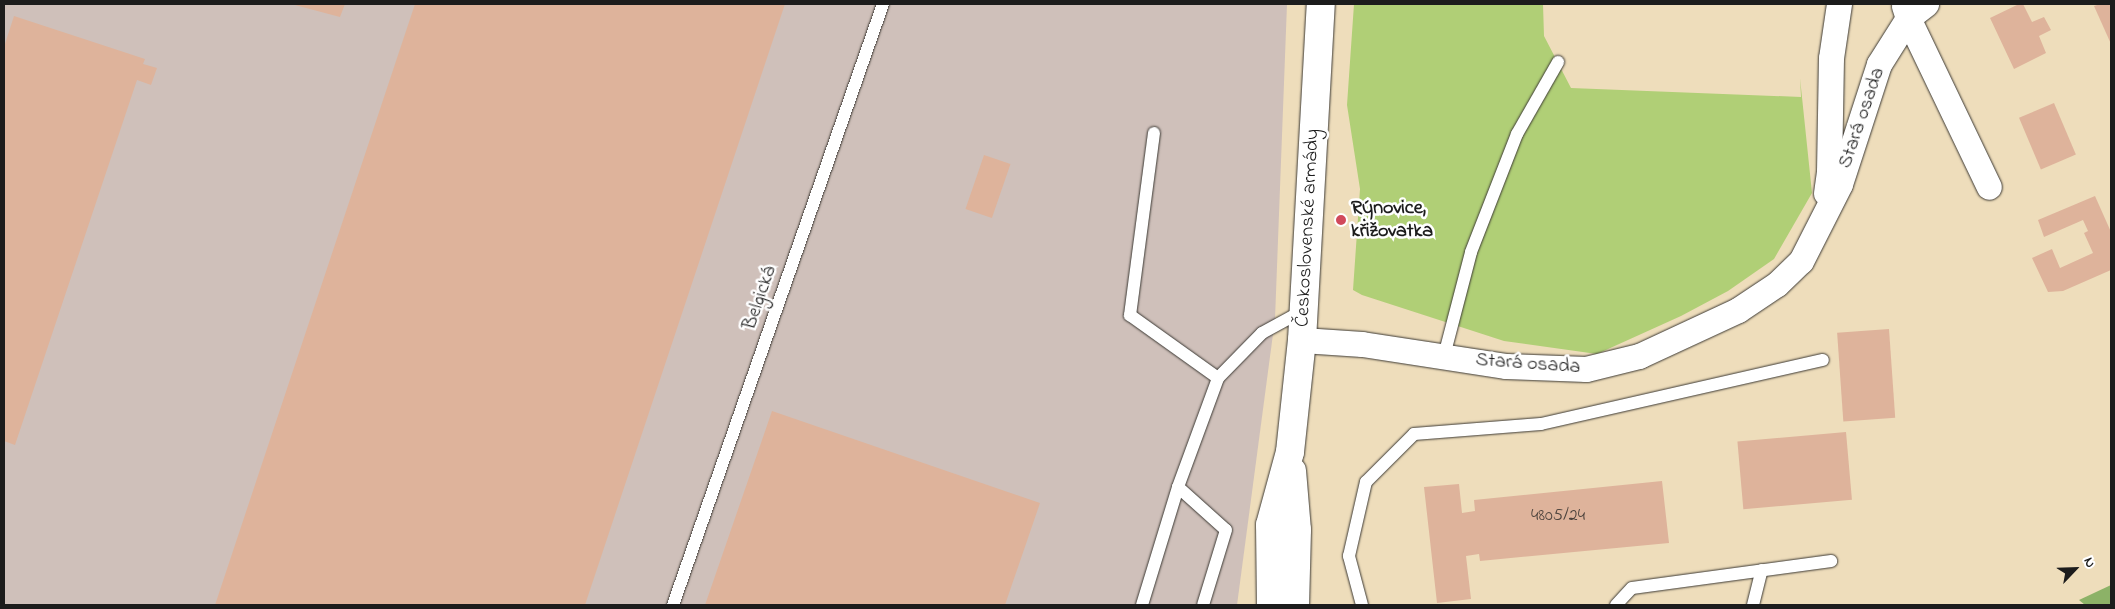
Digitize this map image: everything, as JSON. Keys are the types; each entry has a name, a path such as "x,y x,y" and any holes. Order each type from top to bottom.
{"street":[{"name":"Československé armády","path":"1271,605 1270,525 1290,452 1302,340 1320,4"},
{"name":"Stará osada","path":"1821,221 1829,172 1831,58 1839,4"},
{"name":"Stará osada","path":"1302,340 1362,344 1506,366 1586,369 1639,356 1738,310 1777,284 1801,261 1840,184 1879,64 1912,9"},
{"name":"Stará osada","path":"1912,9 1989,187"},
{"name":"Československé armády","path":"1290,452 1296,530 1295,605"}],"lane":[{"name":"Belgická","path":"673,605 884,4"},
{"path":"1444,356 1471,252 1485,215 1517,134 1558,62"},
{"path":"1154,133 1130,315 1218,378"},
{"path":"1142,605 1178,487 1218,378 1262,333 1304,310"},
{"path":"1362,605 1349,556 1366,482 1414,434 1541,424 1823,360"},
{"path":"1178,487 1226,530 1203,605"},
{"path":"1616,605 1632,588 1831,561"},
{"path":"1753,605 1762,570"}],"shaded area":[{"path":"4,4 1287,4 1275,319 1237,605 4,605"}],"green space":[{"path":"1354,4 1543,4 1544,36 1571,88 1801,97 1800,78 1812,193 1774,259 1728,291 1681,316 1597,354 1504,341 1362,295 1353,290 1360,189 1347,105"},
{"path":"2111,585 2111,605 2085,605 2079,600"}],"building":[{"path":"291,4 345,4 340,17"},
{"path":"415,4 785,4 585,605 215,605"},
{"path":"2019,4 2023,4 2032,22 2044,17 2051,30 2039,36 2046,53 2014,69 1990,18"},
{"path":"2111,4 2111,44 2094,6"},
{"path":"14,16 145,59 143,64 157,68 151,85 137,80 15,445 4,441 4,47"},
{"path":"2054,103 2076,155 2041,169 2019,118"},
{"path":"984,155 1010,164 992,218 965,209"},
{"path":"2095,196 2111,232 2111,270 2063,291 2048,292 2032,258 2052,249 2060,268 2093,253 2084,233 2088,231 2083,220 2044,237 2038,220"},
{"path":"1889,329 1895,418 1843,421 1837,333"},
{"path":"772,411 1040,503 1005,605 705,605"},
{"path":"1846,432 1852,500 1743,509 1737,441"},
{"path":"1662,481 1669,543 1480,561 1479,554 1466,556 1471,599 1437,603 1424,487 1459,484 1462,513 1475,511 1474,500"}],"place":[{"name":"Rýnovice, křižovatka","path":"1341,220"}]}
